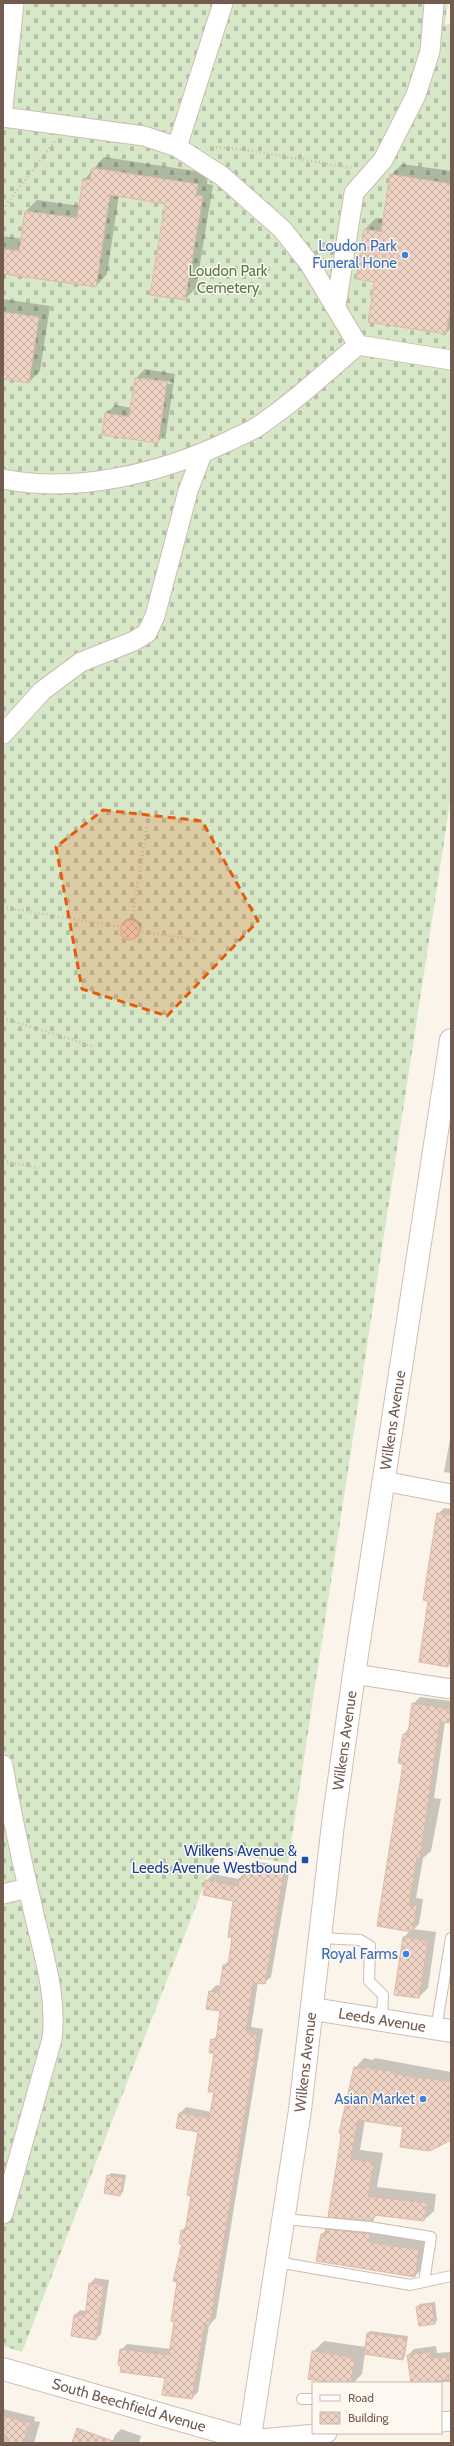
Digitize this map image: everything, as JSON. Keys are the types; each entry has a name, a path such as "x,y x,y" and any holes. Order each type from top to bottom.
{"main road":[{"name":"Wilkens Avenue","path":"248,2442 284,2219 313,2009 333,1824 354,1674 451,1040"},
{"name":"Leeds Avenue","path":"313,2009 444,2030"},
{"name":"South Beechfield Avenue","path":"3,2370 248,2442"}],"street":[{"path":"3,107 14,3"},
{"path":"177,147 223,3"},
{"path":"336,306 354,194 383,160 416,95 430,51 434,3"},
{"path":"3,117 144,136 177,147 222,176 282,229 309,263 358,345"},
{"path":"3,479 45,484 78,483 116,478 202,454 256,428 298,396 358,345 451,360"},
{"path":"5,726 42,691 81,662 134,642 147,633 155,616 188,491 202,454"},
{"path":"383,1481 451,1494"},
{"path":"354,1674 451,1689"},
{"path":"3,1765 28,1888 52,1991 54,2016 52,2039 3,2214"},
{"path":"3,1894 28,1888"},
{"name":"South Beechfield Avenue","path":"248,2442 318,2434"}],"lane":[{"path":"321,1938 360,1940 370,1946 369,1981 383,1996 382,2020"},
{"path":"444,2030 451,1938"},
{"path":"284,2219 369,2227 431,2237 424,2282"},
{"path":"277,2262 410,2285 451,2276"},
{"path":"302,2399 312,2399"}],"path":[{"path":"3,209 67,126"},
{"path":"208,146 239,149 373,171"},
{"path":"132,919 147,827"},
{"path":"3,908 121,928"},
{"path":"138,931 197,940"},
{"path":"3,1018 92,1046"},
{"path":"3,1162 39,1168"}],"highlighted area":[{"path":"103,810 202,821 258,921 167,1016 82,989 56,847"}],"green space":[{"name":"Loudon Park Cemetery","path":"3,3 448,3 445,25 451,24 451,796 288,1863 217,1852 22,2352 3,2346"}],"building":[{"path":"92,168 198,184 196,195 203,196 185,300 150,295 165,204 110,195 96,287 3,274 3,249 19,251 25,211 77,218 83,179 90,180"},
{"name":"Loudon Park Funeral Hone","path":"390,174 451,184 451,305 446,334 368,322 374,282 356,279 364,229 381,232"},
{"path":"3,312 39,317 29,383 3,379"},
{"path":"135,378 167,382 158,443 102,435 105,413 129,417"},
{"path":"130,920 137,923 140,930 137,937 130,940 123,937 120,930 123,923"},
{"path":"437,1513 451,1515 451,1651 449,1650 448,1667 419,1662 428,1601 423,1600"},
{"path":"412,1703 451,1709 449,1723 440,1722 420,1858 417,1858 409,1905 417,1906 412,1932 377,1926 403,1764 398,1763 403,1734 408,1735"},
{"path":"245,1867 284,1873 265,1984 253,1983 246,2033 257,2035 254,2059 210,2325 205,2324 192,2399 162,2395 165,2378 120,2372 121,2366 118,2365 120,2349 169,2355 174,2322 171,2321 177,2282 173,2281 182,2244 179,2244 181,2230 185,2231 191,2196 187,2195 198,2132 176,2128 179,2113 209,2118 214,2092 208,2092 214,2053 209,2053 211,2039 216,2040 220,2011 206,2009 209,1991 219,1993 223,1965 228,1965 232,1938 228,1937 233,1901 203,1895 206,1880 238,1886 239,1878 243,1879"},
{"path":"403,1937 428,1941 419,1998 394,1995"},
{"path":"354,2067 364,2069 364,2067 396,2072 395,2074 451,2082 451,2140 430,2151 400,2147 403,2127 358,2120 351,2159 374,2163 368,2196 427,2203 424,2221 374,2215 373,2221 328,2217 340,2144 341,2133 339,2133"},
{"path":"107,2175 124,2178 120,2196 104,2193"},
{"path":"326,2229 370,2234 369,2242 419,2250 415,2277 316,2261 321,2234 325,2234"},
{"path":"89,2283 104,2285 96,2340 71,2336 74,2315 85,2316"},
{"path":"432,2304 435,2324 419,2326 416,2307"},
{"path":"367,2333 406,2339 403,2360 364,2354"},
{"path":"312,2351 355,2358 351,2382 325,2382 308,2379"},
{"path":"430,2352 431,2358 451,2357 451,2379 434,2382 411,2382 407,2355"},
{"path":"3,2416 30,2423 23,2443 6,2443 8,2437 3,2435"},
{"path":"77,2428 113,2441 113,2443 72,2443"}],"place":[{"name":"Loudon Park Funeral Hone","path":"405,255"},
{"name":"Wilkens Avenue & Leeds Avenue Westbound","path":"305,1860"},
{"name":"Royal Farms","path":"406,1954"},
{"name":"Asian Market","path":"423,2099"}]}
